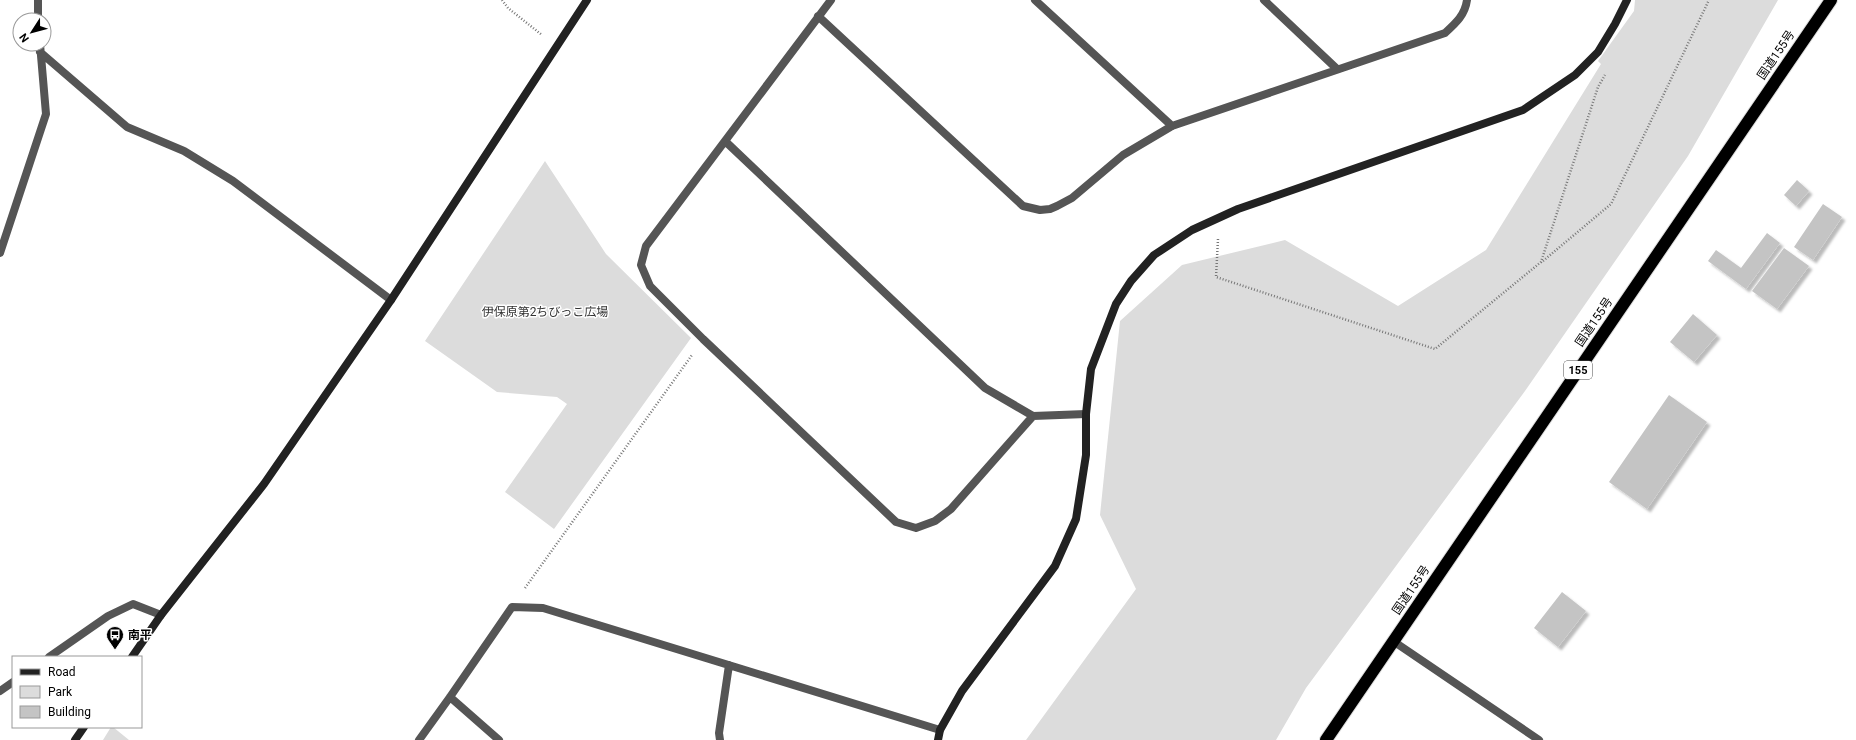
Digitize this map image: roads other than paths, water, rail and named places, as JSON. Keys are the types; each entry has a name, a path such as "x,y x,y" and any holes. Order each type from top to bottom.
{"highway":[{"name":"国道155号","path":"1326,740 1830,0"}],"street":[{"path":"38,0 38,12"},
{"path":"133,656 161,615 264,484 391,300 587,0"},
{"path":"831,0 646,246 641,265 650,286 703,339 896,522 916,528 935,521 951,509 1033,416"},
{"path":"1035,0 1172,126"},
{"path":"1264,0 1337,69"},
{"path":"818,16 1023,206 1040,210 1050,209 1072,198 1123,155 1172,126 1445,33 1457,22 1465,10 1467,0"},
{"path":"938,740 940,730 962,691 1055,566 1076,519 1086,455 1086,414 1091,369 1116,304 1131,281 1154,255 1192,230 1238,209 1523,110 1575,75 1598,52 1615,24 1627,0"},
{"path":"0,253 46,114 40,52"},
{"path":"44,52 127,127 184,151 233,181 391,300"},
{"path":"725,141 985,388 1033,416 1086,414"},
{"path":"50,656 108,616 133,604 161,615"},
{"path":"419,740 512,607 543,608 940,730"},
{"path":"1393,641 1539,740"},
{"path":"720,740 719,733 729,665"},
{"path":"0,691 12,683"},
{"path":"450,697 499,740"},
{"path":"75,740 83,728"}],"place":[{"name":"南平","path":"115,650"}],"park label":[{"name":"伊保原第2ちびっこ広場","path":"545,312"}]}
